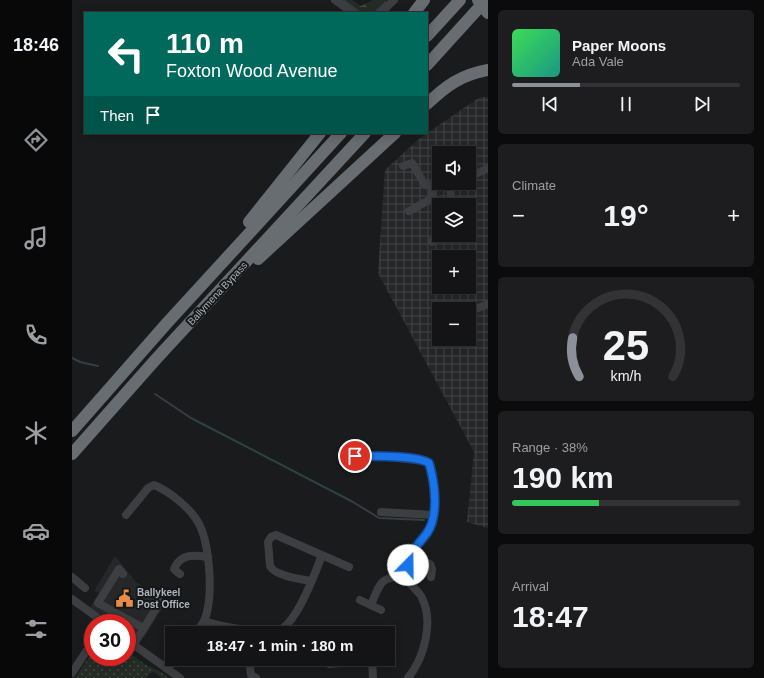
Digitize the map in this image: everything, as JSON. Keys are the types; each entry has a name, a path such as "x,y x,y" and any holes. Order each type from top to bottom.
{"highway":[{"path":"415,12 424,0"},
{"path":"428,35 460,0"},
{"path":"478,0 488,13"},
{"path":"428,64 486,0"},
{"path":"428,103 450,83 466,75 488,70"},
{"path":"100,399 255,215 319,134"},
{"name":"Ballymena Bypass","path":"72,431 340,134"},
{"name":"Ballymena Bypass","path":"72,454 157,358 364,134"},
{"path":"157,358 224,290 394,134"}],"street":[{"path":"335,0 352,12"},
{"path":"382,12 394,0"},
{"path":"403,166 412,163 425,185 432,185"},
{"path":"476,174 488,168"},
{"path":"410,211 431,199 433,190"},
{"path":"478,308 488,304"},
{"path":"355,456 410,458 425,461 429,463 433,475 433,522 408,559 407,576 411,585 421,596 426,606 427,616 426,634 422,652 416,666 408,678"},
{"path":"126,515 152,485 158,486 183,505 194,516 202,531 208,557 210,588 204,621 200,626"},
{"path":"382,512 434,515"},
{"path":"311,581 278,574 272,569 270,566 269,539 276,535 349,567"},
{"path":"180,574 174,569 180,559 185,556 192,555 208,557"},
{"path":"286,626 295,615 322,555"},
{"path":"408,559 424,561 430,564 432,569 431,577"},
{"path":"123,574 119,569 98,603 144,628"},
{"path":"371,605 379,586 385,579 407,576"},
{"path":"72,578 85,588"},
{"path":"72,599 93,614"},
{"path":"360,600 380,610"},
{"path":"136,636 144,628 160,602"},
{"path":"204,621 222,626"},
{"path":"136,646 180,678"},
{"path":"72,673 84,655"},
{"path":"250,666 251,675 256,678"},
{"path":"372,666 373,678"}],"shaded area":[{"path":"480,97 488,97 488,528 467,522 474,452 378,273 385,170 420,138 428,134"},
{"path":"115,556 136,582 166,602 144,638 136,634 136,614 100,614 90,608 99,593 94,591"}],"green space":[{"path":"335,0 352,0 361,6 373,0 394,0 382,12 352,12"},
{"path":"136,658 169,678 162,678 154,672 150,673 147,678 75,678 84,664 84,666 136,666"}],"waterway":[{"path":"343,0 360,12"},
{"path":"375,12 385,3"},
{"path":"72,358 80,362 98,366"},
{"path":"155,394 191,418 353,502 379,518 424,520"}],"place":[{"name":"Ballykeel Post Office","path":"124,598"}],"route":[{"path":"355,456 410,458 429,463 433,475 433,522 427,533 411,553 408,559 408,565"}]}
